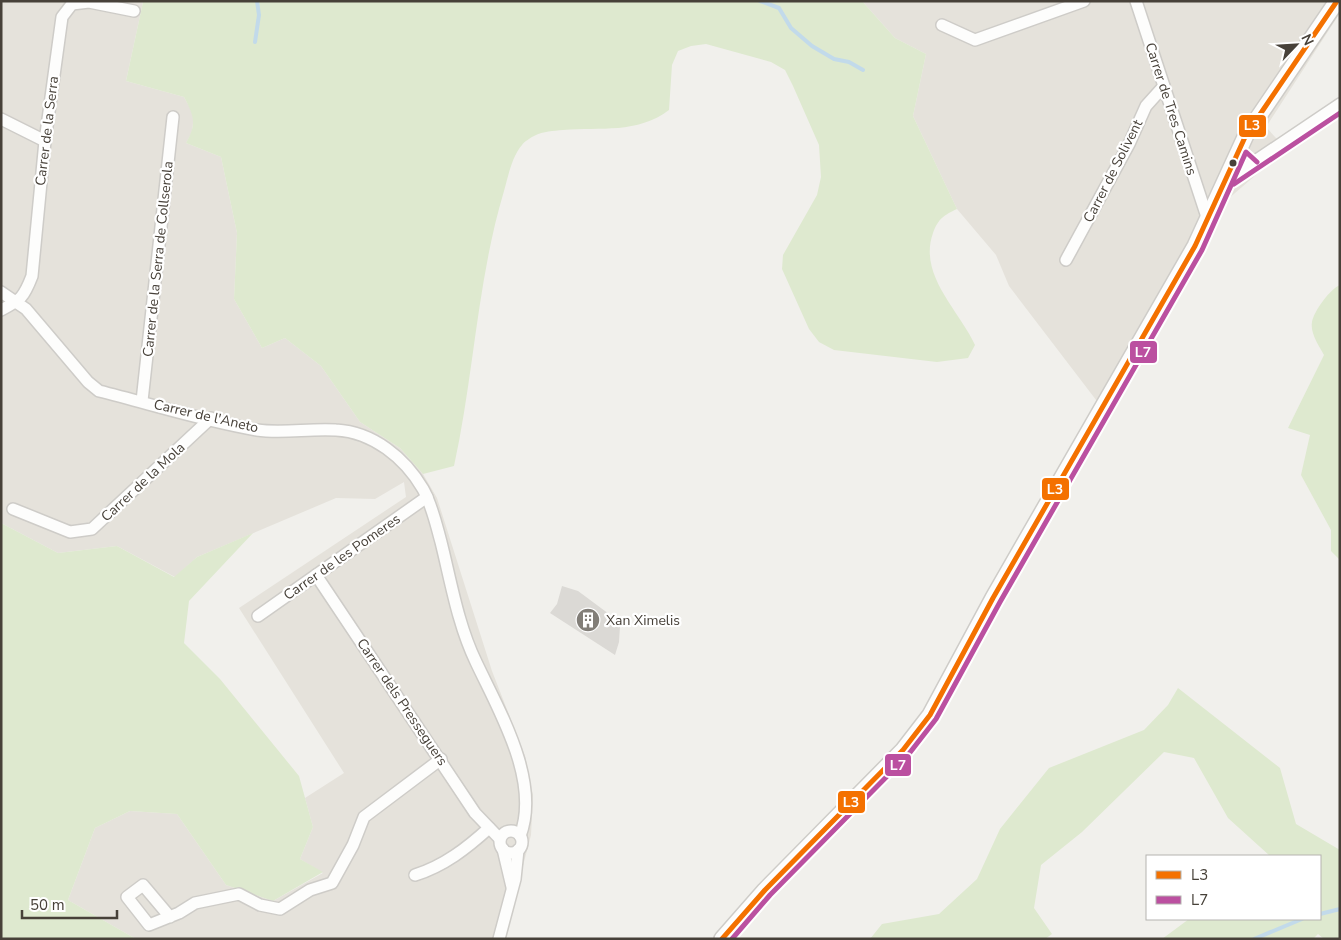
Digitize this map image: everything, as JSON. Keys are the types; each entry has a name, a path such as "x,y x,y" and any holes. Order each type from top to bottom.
{"street":[{"path":"942,25 975,40 1084,1"},
{"name":"Carrer de Tres Camins","path":"1136,1 1207,216"},
{"path":"722,939 765,890 903,750 930,715 998,590 1190,254 1246,135 1337,1"},
{"name":"Carrer de la Serra","path":"17,302 25,295 32,276 45,140 62,17 72,4 89,2 134,11"},
{"name":"Carrer de Solivent","path":"1066,260 1129,144 1146,106 1164,86"},
{"path":"1222,183 1340,104"},
{"name":"Carrer de la Serra de Collserola","path":"142,401 173,117"},
{"path":"1,119 45,140"},
{"name":"Carrer de l'Aneto","path":"1,292 26,309 88,382 99,390 258,430 336,430 357,433 390,450 409,470 434,514 470,650 520,764 526,804 525,823 507,838"},
{"path":"1,310 17,302"},
{"name":"Carrer de la Mola","path":"13,509 70,532 92,529 211,418"},
{"name":"Carrer de les Pomeres","path":"258,616 426,497"},
{"name":"Carrer dels Presseguers","path":"316,575 441,759 475,813 489,828"},
{"path":"170,917 194,903 239,894 260,905 280,909 310,890 332,883 353,845 364,817 441,759"},
{"path":"499,939 515,879 518,850 508,852 507,838 526,804"},
{"path":"416,875 435,869 471,845 489,828 507,838"},
{"path":"507,838 512,887"}],"shaded area":[{"path":"1,1 143,2 126,81 184,97 194,115 192,132 186,143 221,157 237,233 234,299 262,348 285,338 321,366 360,422 400,448 423,474 437,498 492,671 525,756 533,795 531,835 504,939 136,939 68,900 95,828 130,811 177,814 226,885 273,901 323,873 300,859 313,827 305,798 344,773 239,608 406,497 404,482 375,499 336,498 197,557 175,577 117,546 58,553 1,523"},
{"path":"862,1 1340,1 1340,13 1266,127 1286,149 1220,206 1106,413 1009,286 996,255 957,209 913,116 926,54 895,38"}],"green space":[{"path":"141,1 862,1 895,38 926,54 913,116 957,209 942,218 935,228 930,248 931,263 935,278 942,292 975,345 968,358 937,362 834,350 819,342 809,329 782,269 783,255 817,195 821,177 819,145 785,70 771,62 706,44 691,46 678,51 672,65 669,110 657,118 644,123 618,128 545,132 529,139 519,150 509,173 488,259 454,466 423,474 400,448 360,422 321,366 285,338 262,348 234,299 237,233 221,157 186,143 192,130 193,120 184,97 126,81 143,2"},
{"path":"1340,285 1340,560 1331,551 1331,530 1301,475 1310,435 1288,428 1324,355 1312,331 1313,317 1327,296"},
{"path":"1,523 58,553 117,546 174,577 197,557 253,533 189,601 184,643 220,679 299,776 313,827 300,859 323,872 273,901 226,885 177,814 130,811 95,828 68,900 136,939 1,939"},
{"path":"1178,688 1280,768 1296,824 1340,850 1340,939 1324,939 1318,934 1313,939 1162,939 1188,920 1321,920 1321,855 1269,855 1228,818 1194,758 1164,752 1082,832 1041,865 1034,908 1052,934 1045,939 870,939 882,924 939,914 977,879 1000,829 1049,768 1144,730 1168,705"}],"building":[{"name":"Xan Ximelis","path":"562,586 578,591 609,614 620,626 619,642 615,655 550,613 557,604"}],"waterway":[{"path":"255,42 259,15 257,1"},
{"path":"760,1 779,8 791,28 812,46 834,59 849,62 863,70"},
{"path":"1321,914 1340,909"},
{"path":"1254,939 1300,920"}],"transit line":[{"name":"L3","path":"722,939 765,890 903,750 930,715 993,598 1195,246 1246,135 1337,1"},
{"name":"L7","path":"1234,184 1340,113"},
{"name":"L7","path":"732,939 770,895 908,755 936,719 1000,602 1202,250 1246,152 1257,162"}],"place":[{"name":"Xan Ximelis","path":"588,620"}]}
